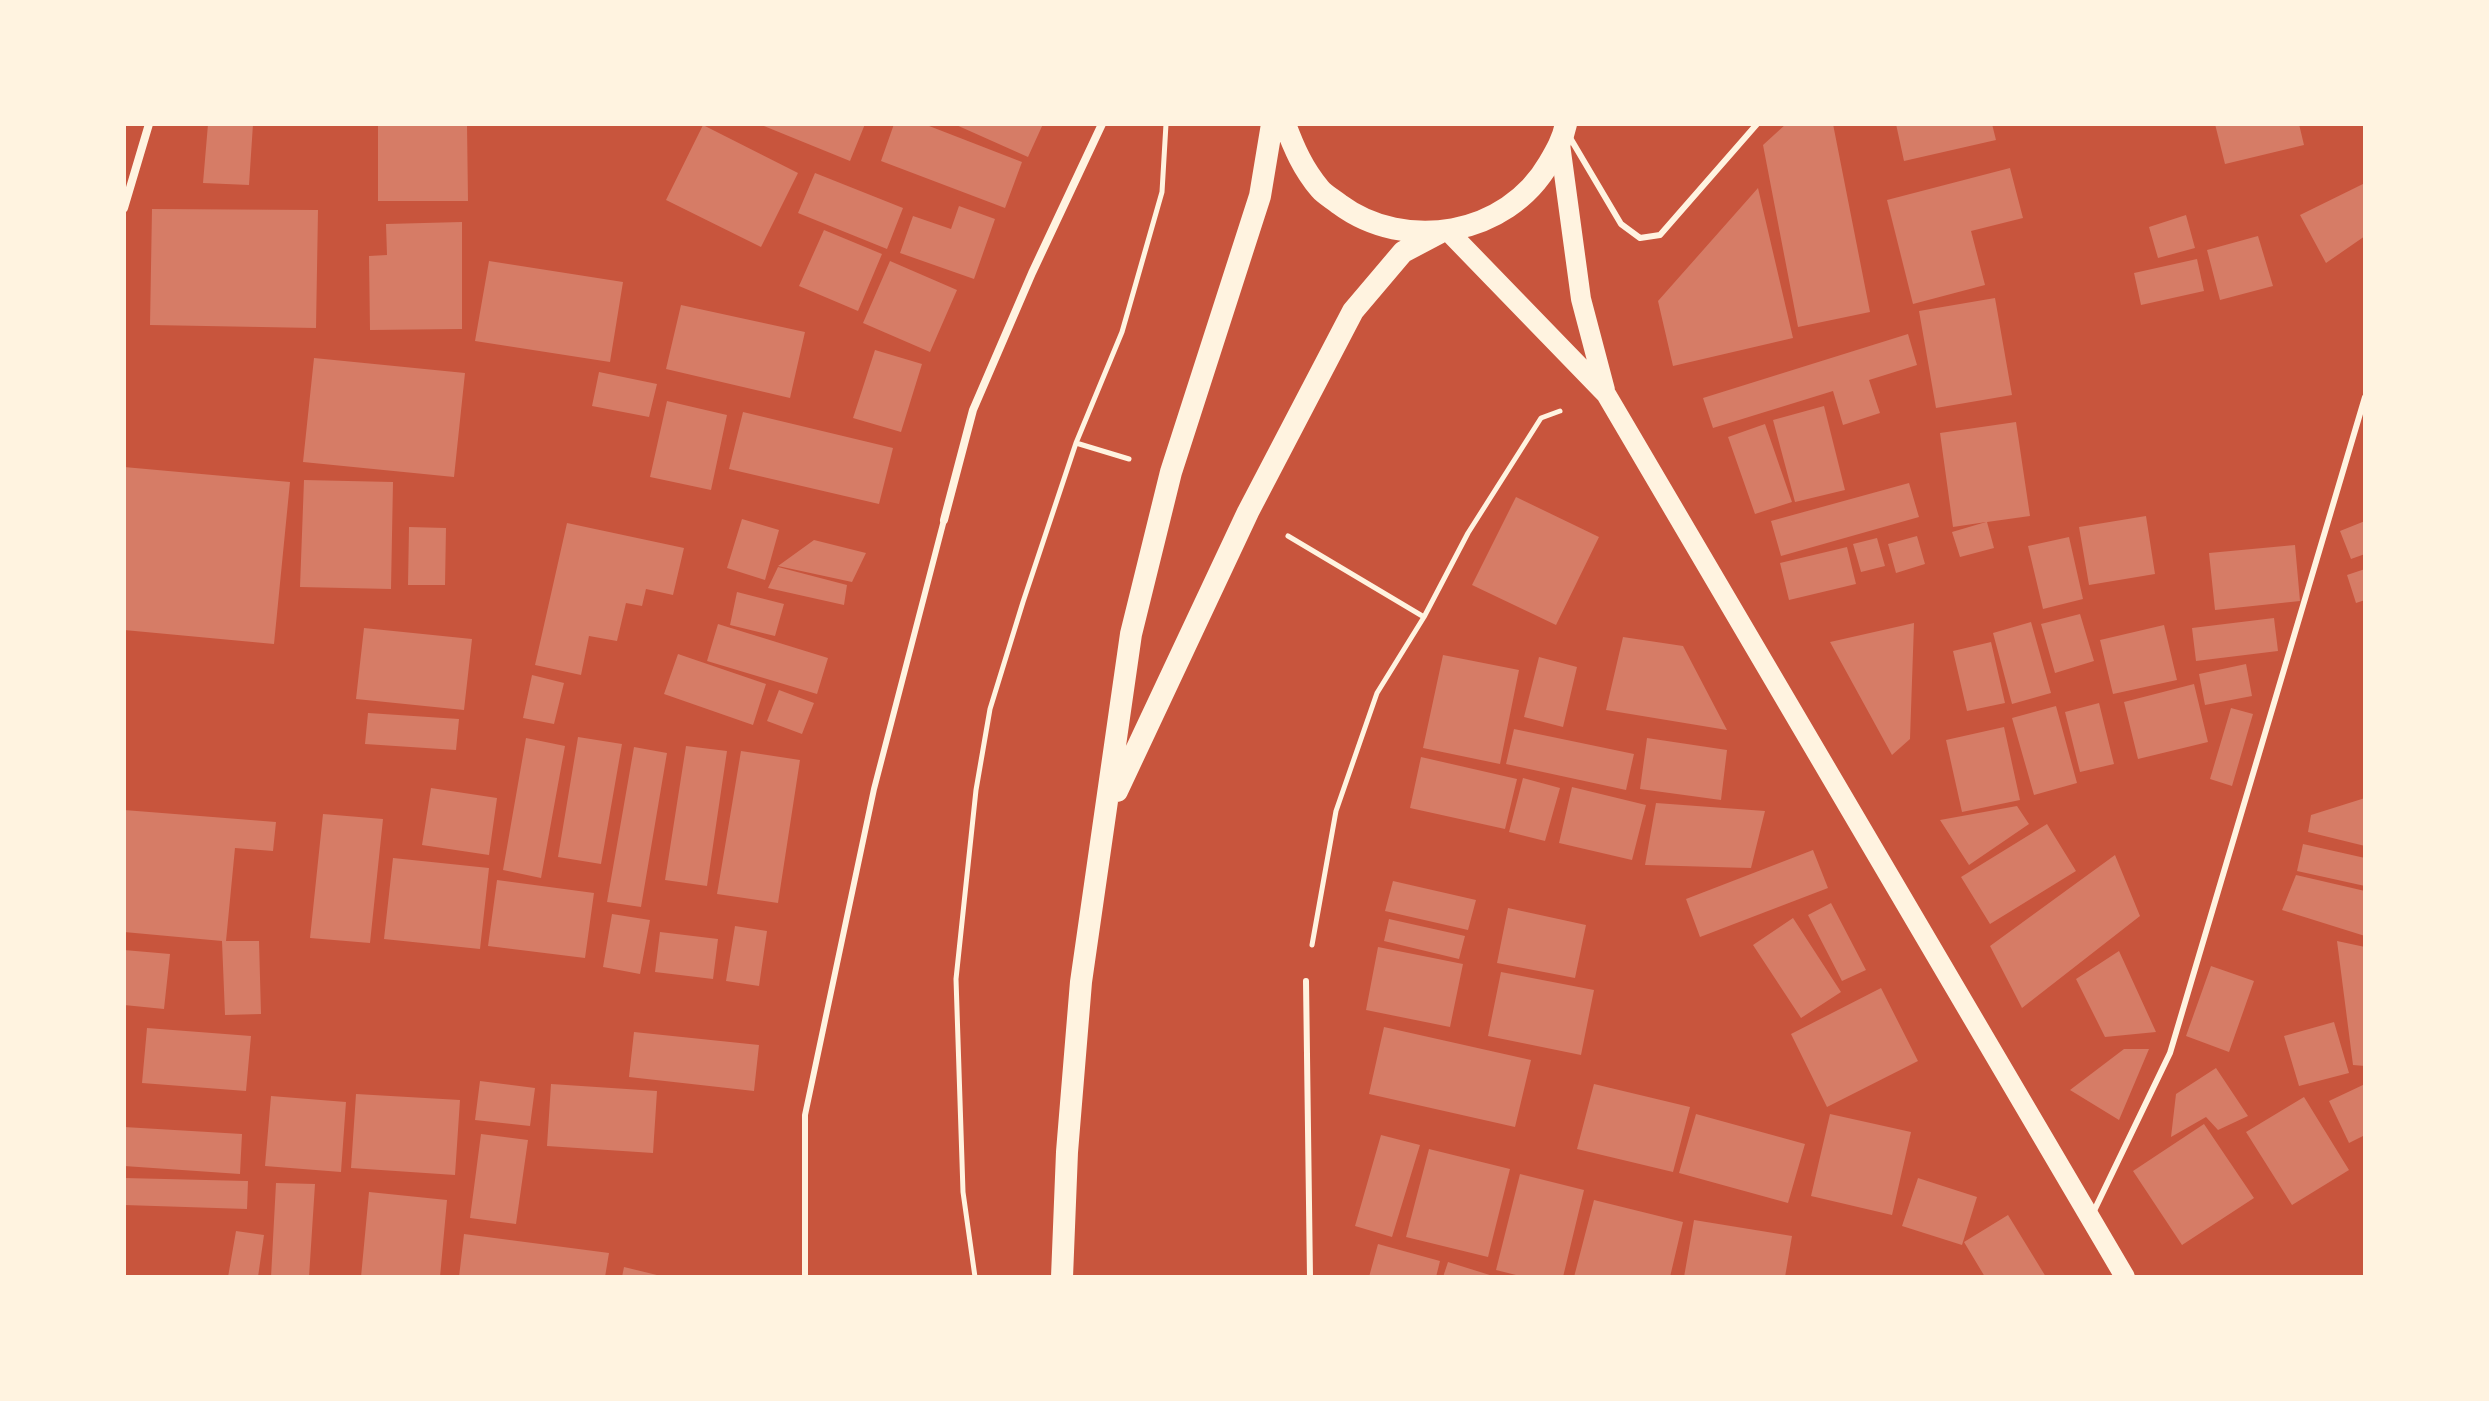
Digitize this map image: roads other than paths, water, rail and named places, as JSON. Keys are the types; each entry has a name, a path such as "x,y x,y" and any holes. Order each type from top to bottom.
{"highway":[{"path":"1062,1277 1067,1152 1081,982 1131,634 1171,472 1260,196 1272,124"},
{"path":"1285,124 1296,156 1321,191 1355,216 1396,231 1444,232"},
{"path":"1108,810 1248,512 1353,311 1403,252 1444,232 1484,221 1515,202 1542,175 1564,132"}],"main road":[{"path":"1564,132 1581,299 1606,394"},
{"path":"1444,232 1606,394 2125,1277"}],"street":[{"path":"124,208 149,124"},
{"path":"944,520 973,410 1032,273 1102,124"}],"lane":[{"path":"1564,132 1621,224 1640,238 1660,235 1757,124"},
{"path":"2091,1218 2170,1053 2365,397"},
{"path":"805,1277 805,1115 874,789 944,520"},
{"path":"1306,981 1310,1277"}]}
